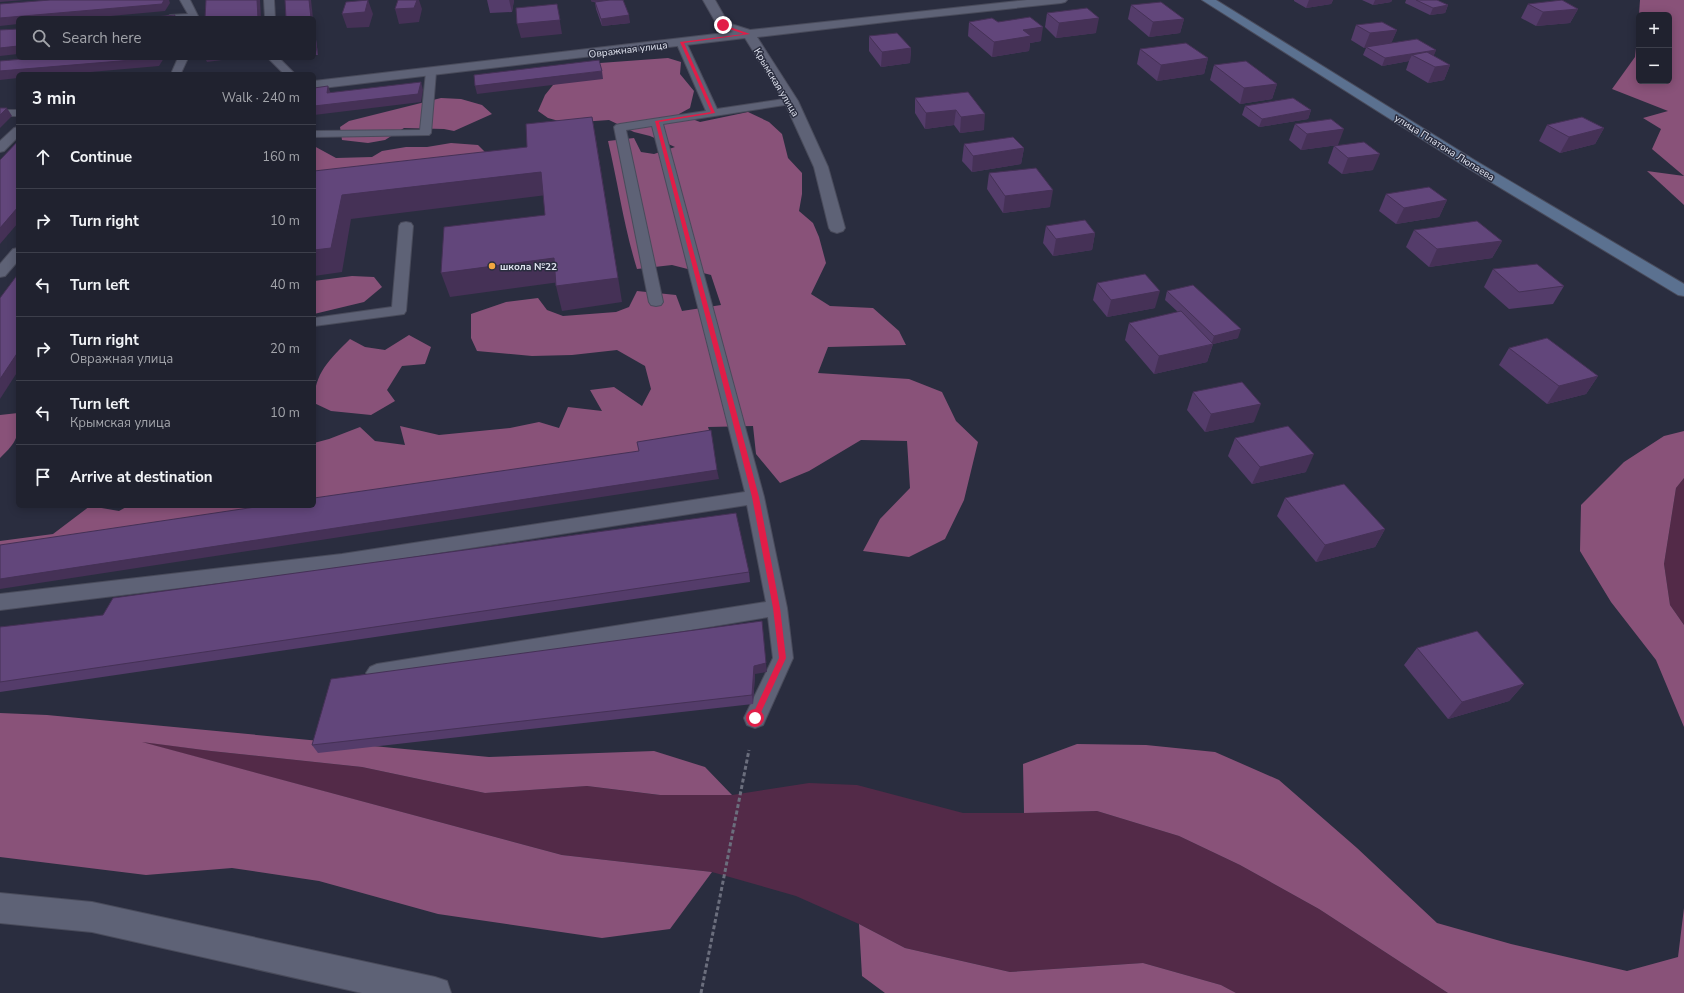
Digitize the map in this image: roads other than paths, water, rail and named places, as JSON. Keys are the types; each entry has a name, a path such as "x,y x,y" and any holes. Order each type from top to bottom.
{"street":[{"name":"Крымская улица","path":"709,0 723,25 749,34 791,101 821,167 837,228"},
{"name":"Овражная улица","path":"316,85 903,16 1061,0"},
{"name":"улица Платона Люпаева","path":"1208,0 1471,164 1684,291"},
{"path":"0,908 92,917 434,993"}],"lane":[{"path":"185,0 193,16"},
{"path":"269,0 270,16"},
{"path":"681,42 713,113"},
{"path":"176,72 182,60"},
{"path":"275,60 288,72"},
{"path":"316,134 425,133 431,72"},
{"path":"656,302 620,127 791,101"},
{"path":"0,114 16,113"},
{"path":"657,121 756,497 777,608 783,658 755,718"},
{"path":"0,148 16,132"},
{"path":"316,322 399,311 406,226"},
{"path":"0,273 16,254"},
{"path":"0,602 342,561 756,497"},
{"path":"362,676 777,608"}],"place":[{"name":"школа №22","path":"492,266"}]}
